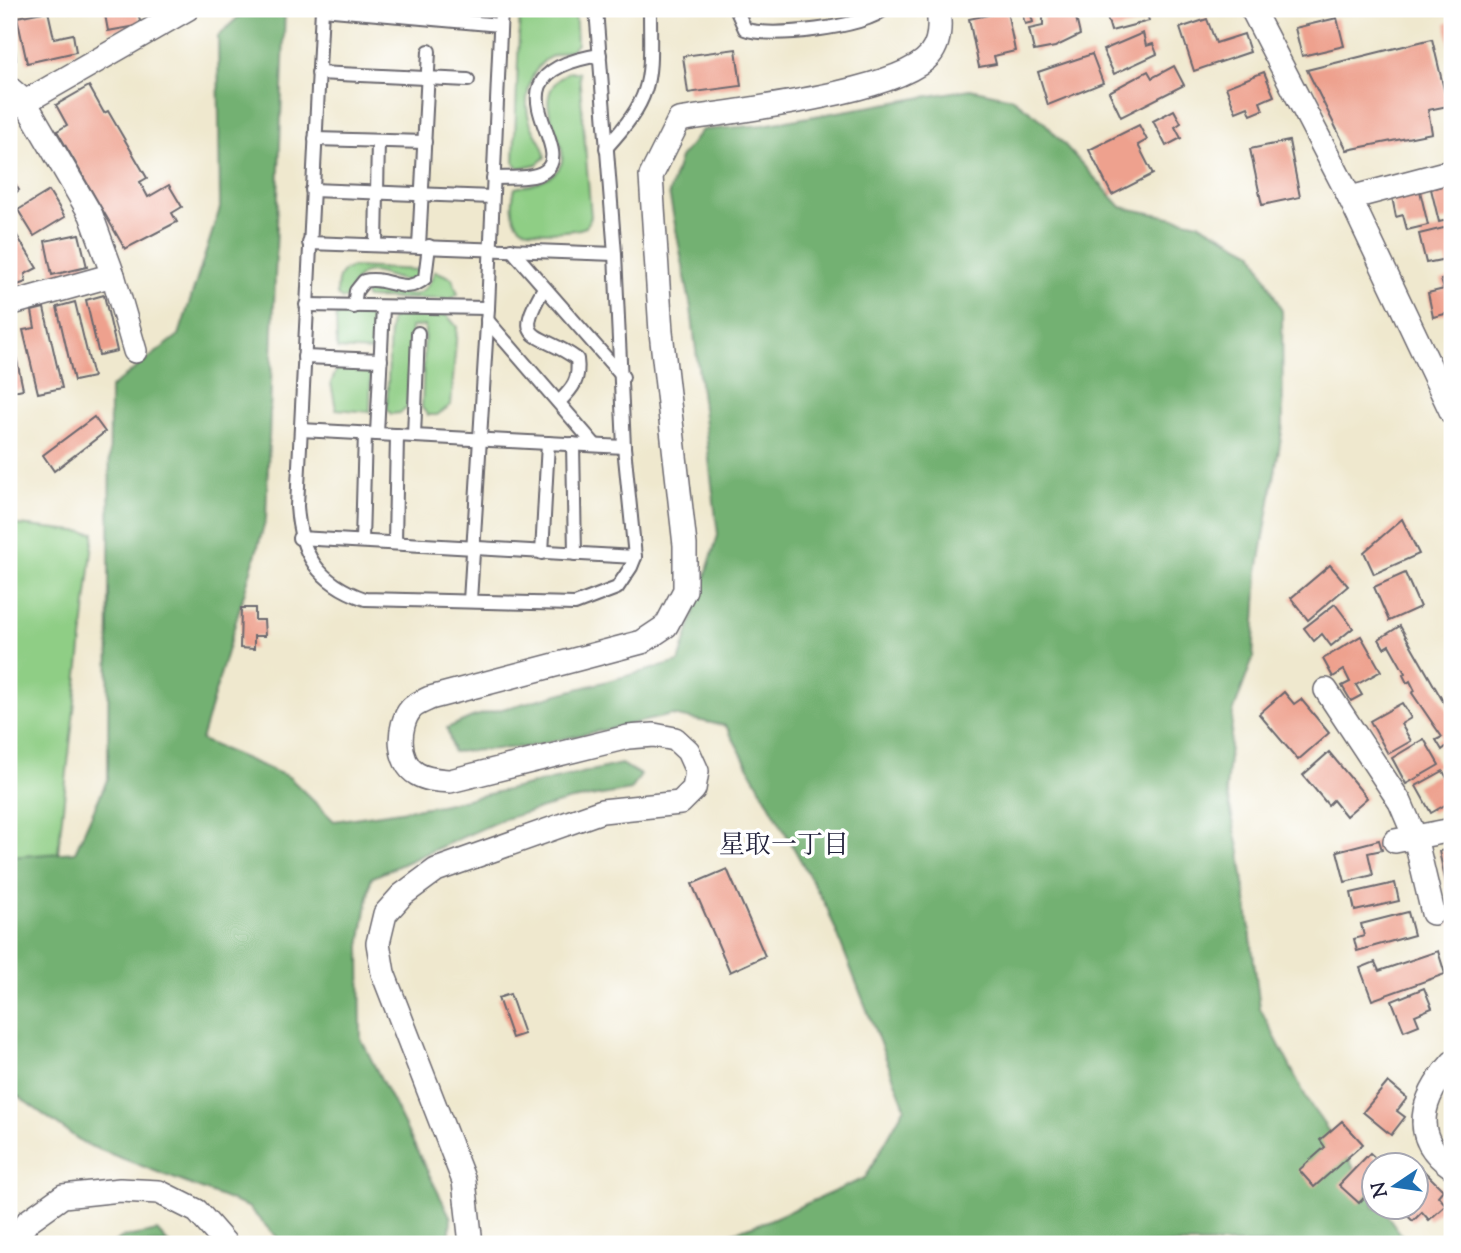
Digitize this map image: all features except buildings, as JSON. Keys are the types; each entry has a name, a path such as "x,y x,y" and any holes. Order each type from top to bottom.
{"street":[{"path":"135,351 113,275 91,215 14,99 160,17 187,9"},
{"path":"471,1244 464,1181 383,973 378,943 385,914 402,895 436,870 602,811 680,803 694,789 697,771 688,751 675,739 654,735 628,737 450,781 431,779 415,774 408,765 400,733 412,708 430,698 642,642 666,626 685,590 685,545 662,332 651,176 679,120 837,93 914,68 931,55 938,37 938,9"},
{"path":"1252,9 1350,198 1452,413"},
{"path":"1350,198 1452,171"},
{"path":"9,303 113,275"},
{"path":"1326,690 1400,802 1405,839 1433,913"},
{"path":"1405,839 1452,830"},
{"path":"1452,1063 1426,1100 1424,1118 1427,1138 1440,1159 1452,1167"},
{"path":"12,1244 28,1221 63,1196 120,1190 159,1192 197,1211 226,1244"}],"lane":[{"path":"500,25 322,9 297,506 299,538 322,574 341,590 365,598 575,604 617,588 635,557 624,447 615,254 596,9"},
{"path":"470,601 488,314 501,9"},
{"path":"606,148 635,117 649,83 650,9"},
{"path":"736,9 745,29 756,34 773,35 871,19 884,9"},
{"path":"354,307 356,291 364,281 379,279 400,288 416,286 425,278 422,194 429,51"},
{"path":"493,178 519,177 545,170 552,162 552,147 537,109 544,77 565,61 600,55"},
{"path":"318,73 468,80"},
{"path":"315,139 425,142"},
{"path":"376,245 378,141"},
{"path":"312,190 492,197"},
{"path":"309,243 615,254"},
{"path":"511,249 622,377"},
{"path":"544,288 529,314 528,326 534,335 577,359 579,370 576,384 559,402"},
{"path":"306,305 488,314 595,445"},
{"path":"362,541 371,433 381,359 383,307"},
{"path":"414,436 418,333"},
{"path":"304,357 381,359"},
{"path":"301,429 624,447"},
{"path":"396,543 397,435"},
{"path":"542,553 548,443"},
{"path":"573,444 575,554"},
{"path":"299,538 635,557"}],"green space":[{"path":"247,9 285,9 266,519 201,740 289,777 334,821 440,805 621,764 641,775 631,790 567,801 501,820 371,878 360,946 361,1039 451,1218 449,1244 283,1244 248,1207 85,1144 9,1090 9,857 75,852 108,778 110,388 179,335 220,208 218,36"},
{"path":"520,9 575,9 577,44 570,50 548,58 534,74 528,90 528,114 545,157 537,164 519,168 514,162"},
{"path":"570,71 579,73 591,217 586,227 580,229 552,232 525,229 517,222 513,213 515,188 546,179 560,167 562,153 548,103 553,86"},
{"path":"970,89 1012,98 1043,121 1121,207 1199,223 1253,252 1282,311 1283,426 1258,571 1253,658 1233,713 1226,790 1240,852 1260,1008 1309,1103 1360,1176 1360,1222 1392,1222 1408,1244 699,1244 767,1221 865,1178 905,1107 827,908 726,726 672,715 526,747 453,752 447,728 472,717 679,662 718,535 691,308 669,193 680,158 702,130 763,125"},
{"path":"353,267 419,270 415,280 368,272 354,283 348,298 342,299 337,295 339,277"},
{"path":"435,271 452,278 458,294 451,299 366,298 365,291 377,284 404,294 418,293 430,282"},
{"path":"397,314 447,315 457,327 451,405 437,415 428,415 422,408 425,326 411,327 407,408 400,413 391,414 387,409 390,327 391,319"},
{"path":"336,315 375,316 373,351 337,349"},
{"path":"337,369 371,369 370,412 336,409 331,383"},
{"path":"9,524 94,533 57,861 9,855"},
{"path":"157,1231 169,1244 112,1244 121,1238"}],"district":[{"name":"星取一丁目","path":"784,846"}]}
